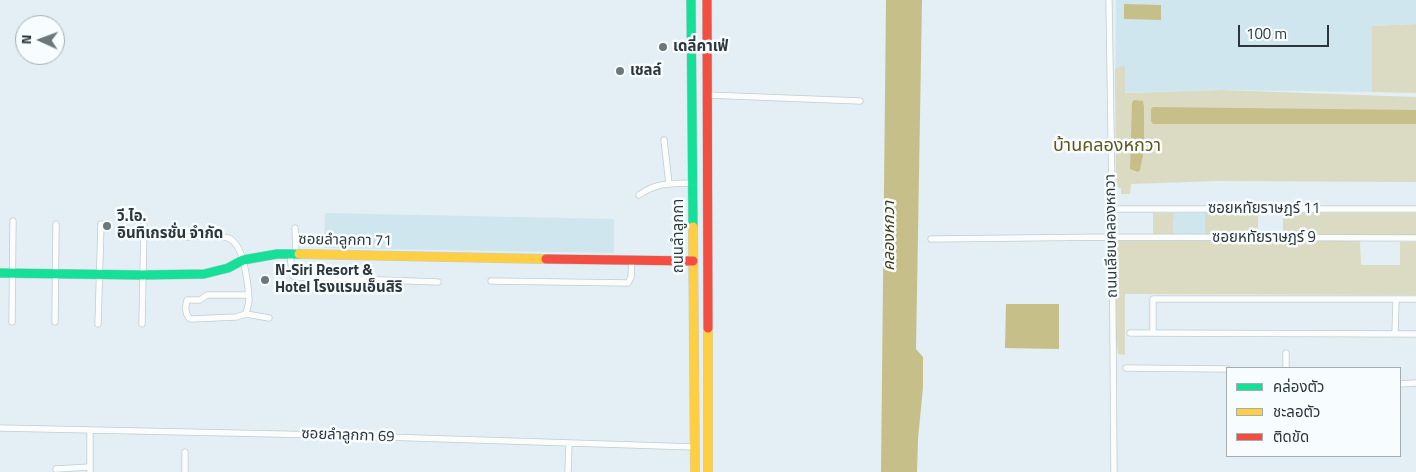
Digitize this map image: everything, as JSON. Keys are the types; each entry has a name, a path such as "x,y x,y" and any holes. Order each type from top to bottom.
{"main road":[{"name":"ถนนลำลูกกา","path":"691,0 695,472"},
{"name":"ถนนลำลูกกา","path":"707,0 708,472"},
{"name":"ซอยลำลูกกา 71","path":"0,273 204,274 228,268 243,260 277,254 693,261"}],"street":[{"name":"ถนนเลียบคลองหกวา","path":"1109,0 1114,472"},
{"path":"707,95 860,101"},
{"path":"664,140 669,184"},
{"path":"639,195 650,187 692,183"},
{"name":"ซอยหทัยราษฎร์ 11","path":"1112,209 1416,209"},
{"path":"12,322 13,221"},
{"path":"55,322 56,224"},
{"path":"98,324 101,224"},
{"path":"142,324 144,225"},
{"path":"295,228 293,276 438,282"},
{"path":"184,237 228,238 236,242 243,260 248,295 246,314"},
{"name":"ซอยหทัยราษฎร์ 9","path":"931,239 1112,237 1416,238"},
{"path":"491,281 628,282 631,277 632,259"},
{"path":"248,295 207,295 200,300 186,302 186,314 191,319 236,318 246,314 269,318"},
{"path":"1153,332 1154,299 1416,299"},
{"path":"1395,334 1396,299"},
{"path":"1130,333 1416,334"},
{"path":"1286,353 1286,367"},
{"path":"1126,368 1226,369"},
{"path":"1401,384 1416,383"},
{"name":"ซอยลำลูกกา 69","path":"0,428 695,447"},
{"path":"56,469 90,470 90,430"},
{"path":"568,472 569,443"},
{"path":"185,452 185,472"}],"shaded area":[{"path":"1116,0 1416,0 1416,24 1372,26 1372,92 1223,90 1115,93"},
{"path":"325,213 614,219 614,253 324,248"},
{"path":"1174,213 1205,213 1205,235 1173,235"}],"green space":[{"path":"1416,24 1416,93 1372,92 1372,26"},
{"path":"1121,66 1125,67 1125,93 1223,90 1416,97 1416,110 1153,124 1416,124 1416,182 1217,181 1131,184 1130,194 1121,194 1121,188 1116,187 1115,69"},
{"path":"1258,212 1258,235 1205,235 1205,213"},
{"path":"1153,213 1174,213 1173,235 1153,234"},
{"path":"1283,213 1416,213 1416,236 1283,235"},
{"path":"1118,241 1360,241 1361,265 1400,265 1400,242 1416,242 1416,295 1125,294 1125,355 1118,354 1116,340 1115,244"}],"water":[{"name":"คลองหกวา","path":"886,0 922,0 916,349 923,357 923,387 917,472 881,472"},
{"path":"1124,4 1161,5 1161,20 1124,19"},
{"path":"1134,100 1143,101 1144,107 1144,150 1138,172 1130,169 1132,103"},
{"path":"1153,107 1416,110 1416,124 1153,124 1151,121 1151,109"},
{"path":"1006,304 1059,304 1059,349 1005,348"}],"traffic: fast":[{"path":"691,0 693,227"},
{"path":"0,273 204,274 228,268 243,260 277,254 299,254"}],"traffic: slow":[{"path":"693,227 695,472"},
{"path":"299,254 546,259"},
{"path":"708,328 708,472"}],"traffic: jam":[{"path":"707,0 708,328"},
{"path":"546,259 693,261"}],"place":[{"name":"เดลี่คาเฟ่","path":"663,47"},
{"name":"เชลล์","path":"620,71"},
{"name":"วี.ไอ. อินทิเกรชั่น จำกัด","path":"107,226"},
{"name":"N-Siri Resort & Hotel โรงแรมเอ็นสิริ","path":"265,280"}],"district":[{"name":"บ้านคลองหกวา","path":"1107,147"}]}
